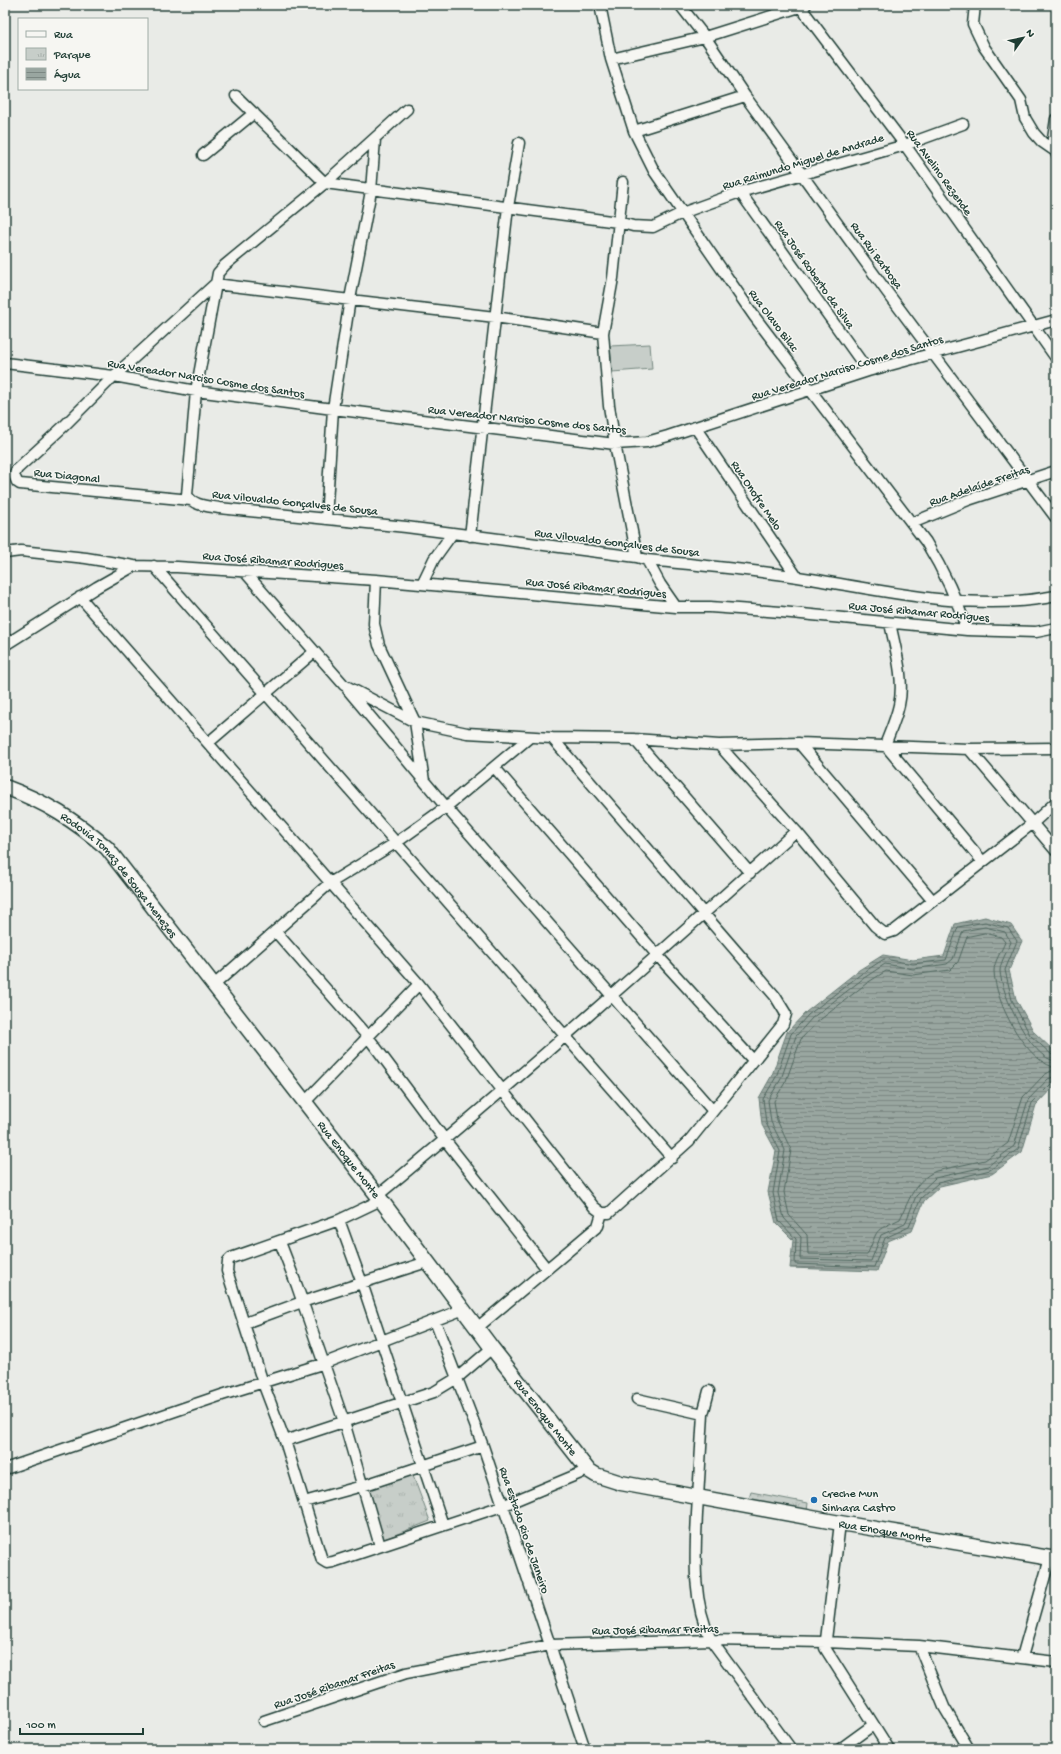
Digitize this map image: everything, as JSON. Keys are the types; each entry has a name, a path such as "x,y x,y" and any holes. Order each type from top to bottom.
{"main road":[{"name":"Rodovia Tomaz de Sousa Menezes","path":"5,787 34,798 70,819 107,848 214,985"},
{"name":"Rua Enoque Monte","path":"214,985 464,1308 492,1348 588,1470 596,1475 621,1483 698,1498 1053,1559"}],"street":[{"name":"Rua Olavo Bilac","path":"600,5 611,59 634,131 654,171 682,214 754,316 912,523 941,567 957,601 967,630"},
{"name":"Rua Rui Barbosa","path":"680,5 705,37 801,174 1056,518"},
{"path":"976,5 973,24 984,47 1021,100 1025,118 1034,133 1042,142 1055,152"},
{"path":"611,59 705,37 802,6"},
{"name":"Rua Avelino Rezende","path":"802,6 905,145 1056,358"},
{"path":"236,96 325,183 371,191 618,222"},
{"path":"634,131 745,96"},
{"path":"191,500 187,495 196,391 218,273 224,265 325,183 407,109"},
{"path":"203,155 254,113"},
{"path":"1055,152 1053,132 1056,119"},
{"name":"Rua Raimundo Miguel de Andrade","path":"618,222 633,226 653,227 682,214 740,192 905,145 963,124"},
{"path":"326,518 333,410 350,299 371,191 375,139"},
{"path":"470,536 481,428 508,208 519,143"},
{"path":"624,182 618,222 613,278 603,333 609,406 615,444 642,558 676,607"},
{"name":"Rua José Roberto da Silva","path":"740,192 868,371"},
{"path":"114,376 215,284 495,317 603,333"},
{"name":"Rua Vereador Narciso Cosme dos Santos","path":"5,363 114,376 196,391 333,410 615,444 646,442 868,371 1056,320"},
{"name":"Rua Diagonal","path":"114,376 64,426 17,469 14,475 18,482 191,500"},
{"name":"Rua Onofre Melo","path":"695,427 798,577"},
{"name":"Rua Adelaíde Freitas","path":"912,523 968,500 1030,481 1056,471"},
{"name":"Rua Vilovaldo Gonçalves de Sousa","path":"191,500 196,504 271,515 326,518 798,577 957,601 1012,602 1056,596"},
{"path":"422,584 434,559 452,534"},
{"name":"Rua José Ribamar Rodrigues","path":"5,553 21,551 86,558 134,566 244,571 376,580 676,607 710,607 781,612 967,630 1036,632 1056,628"},
{"path":"5,644 134,566"},
{"path":"154,566 266,692 672,1158"},
{"path":"244,571 344,685 424,782 713,1111"},
{"path":"376,580 374,624 379,645 415,722 424,782"},
{"path":"80,598 419,984 594,1207 602,1213 613,1212 672,1158 699,1129 782,1024 786,1014 775,996 552,738"},
{"path":"885,745 898,710 901,694 901,683 890,622"},
{"path":"208,743 314,652"},
{"path":"344,685 415,722 467,733 552,738 634,739 719,744 799,743 969,749 1056,748"},
{"path":"214,985 330,883 397,842 446,807 530,737"},
{"path":"634,739 750,873"},
{"path":"799,743 933,900"},
{"path":"719,744 796,831 881,932 885,934 894,930 983,862 1033,823 1056,802"},
{"path":"885,745 983,862"},
{"path":"969,749 1056,850"},
{"path":"494,767 658,956 753,1060"},
{"path":"588,1470 502,1506 333,1562 324,1562 321,1557 285,1441 263,1383 227,1270 228,1260 339,1220 379,1198 658,956 796,831"},
{"path":"275,931 368,1037 445,1140 547,1269"},
{"path":"304,1103 419,984"},
{"path":"477,1328 598,1226 602,1213"},
{"path":"339,1220 362,1282 443,1525"},
{"path":"280,1242 344,1422 380,1546"},
{"path":"245,1323 302,1302 427,1262"},
{"path":"5,1469 222,1395 324,1364 381,1340 435,1321 464,1308"},
{"name":"Rua Estado Rio de Janeiro","path":"435,1321 482,1446 585,1749"},
{"path":"285,1441 434,1392 457,1378 492,1348"},
{"path":"709,1391 703,1414 695,1559 697,1587 703,1624 711,1640 791,1749"},
{"path":"638,1399 703,1414"},
{"path":"304,1502 362,1486 482,1446"},
{"path":"840,1523 825,1642 827,1653 889,1749"},
{"path":"1022,1656 1053,1559"},
{"name":"Rua José Ribamar Freitas","path":"264,1721 406,1673 550,1645 711,1640 825,1642 919,1646 1022,1656 1056,1662"},
{"path":"919,1646 944,1707 969,1749"},
{"path":"840,1749 873,1725"}],"shaded area":[{"path":"1056,809 1056,838 1042,823"}],"green space":[{"path":"650,344 652,369 612,372 610,346"},
{"path":"412,1473 430,1521 382,1540 365,1490"},
{"path":"751,1492 808,1503 807,1511 748,1502"}],"water":[{"path":"985,917 1011,925 1022,941 1009,970 1016,999 1034,1032 1056,1053 1056,1084 1036,1105 1022,1152 992,1174 940,1186 924,1201 912,1231 888,1241 877,1271 790,1268 793,1240 776,1223 768,1192 776,1151 762,1125 759,1098 772,1075 787,1032 806,1012 859,970 883,955 913,960 944,956 955,924"}],"place":[{"name":"Creche Mun Sinhara Castro","path":"814,1500"}]}
